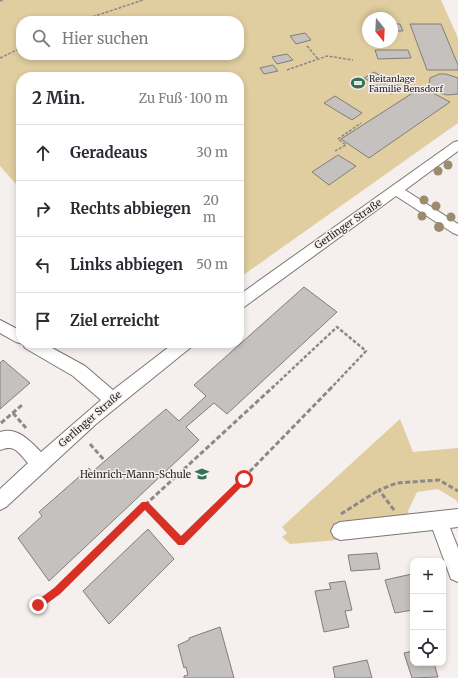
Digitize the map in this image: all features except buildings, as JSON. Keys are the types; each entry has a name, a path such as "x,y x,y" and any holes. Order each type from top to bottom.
{"street":[{"name":"Gerlinger Straße","path":"244,299 458,145"},
{"path":"396,190 458,230"},
{"path":"0,326 16,335"},
{"path":"39,348 79,371 112,400"},
{"name":"Gerlinger Straße","path":"0,500 136,379 178,348"},
{"path":"0,442 6,438 18,441 40,463"},
{"path":"339,523 402,524 458,518"},
{"path":"438,520 458,572"}],"path":[{"path":"95,16 141,0"},
{"path":"307,46 318,59"},
{"path":"0,58 16,50"},
{"path":"287,70 327,56 353,60"},
{"path":"336,151 346,145 338,139 361,123"},
{"path":"38,605 57,591 145,504 336,327 366,351 275,448 181,542 145,504"},
{"path":"0,424 22,405"},
{"path":"90,444 106,461"},
{"path":"339,523 379,490 397,483 439,480 458,491"},
{"path":"379,490 400,517 402,524"}],"shaded area":[{"name":"Reitanlage Familie Bensdorf","path":"0,0 441,0 458,38 458,123 244,274 244,72 16,72 16,184 0,166"},
{"path":"400,419 413,452 458,448 458,504 456,500 438,489 417,492 408,511 410,517 336,522 338,540 290,544 282,537 287,533 282,527"}],"place":[{"name":"Reitanlage Familie Bensdorf","path":"358,83"},
{"name":"Heinrich-Mann-Schule","path":"202,474"}],"route":[{"path":"38,605 57,591 145,504 181,542 244,479"}]}
